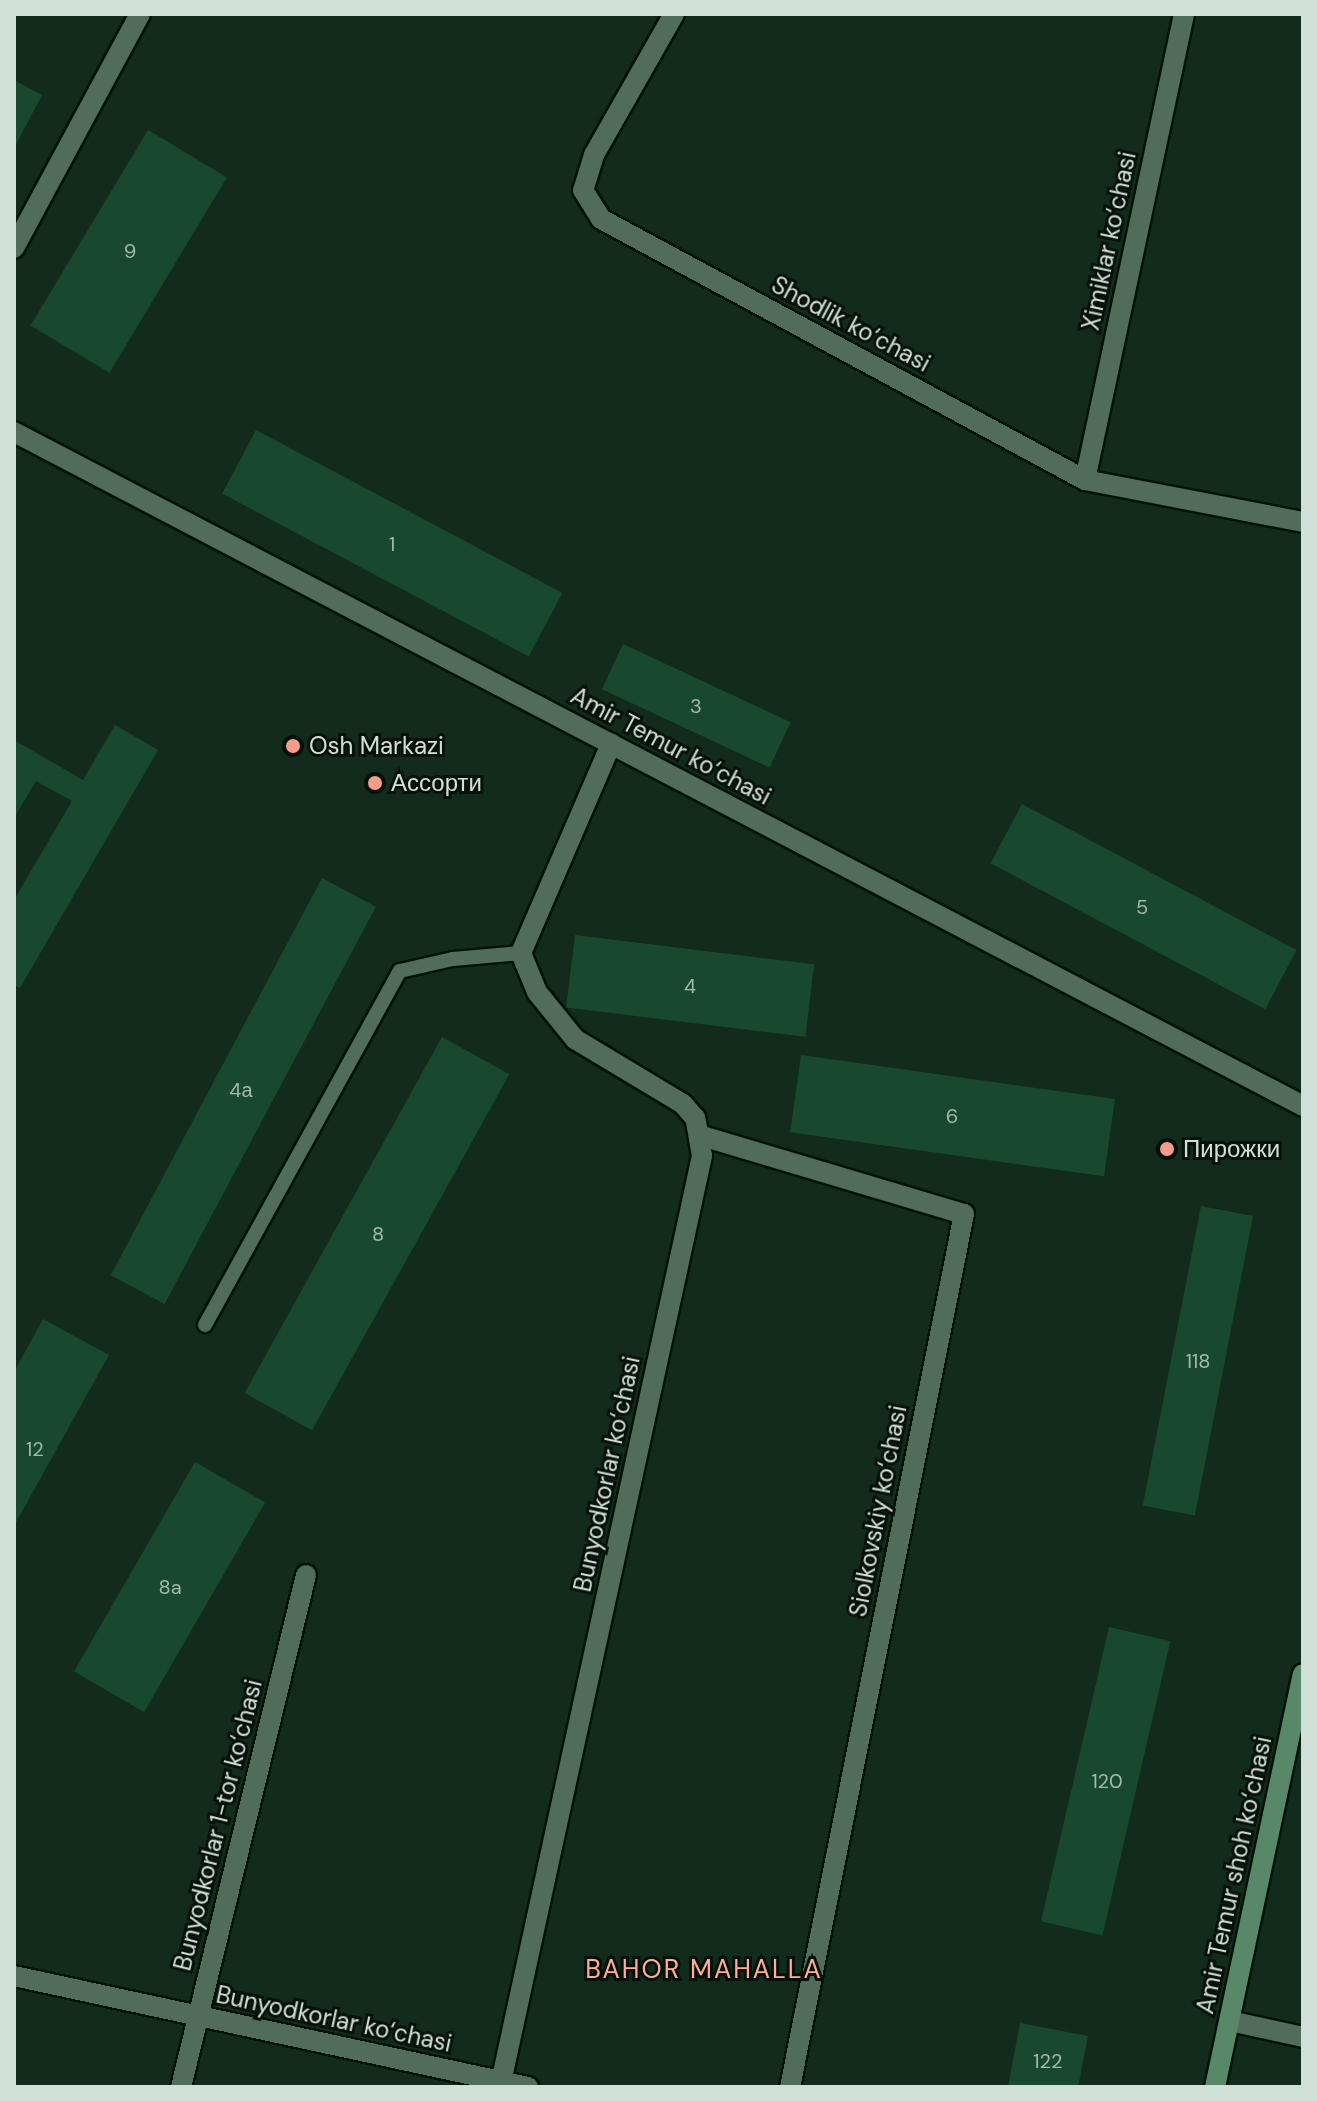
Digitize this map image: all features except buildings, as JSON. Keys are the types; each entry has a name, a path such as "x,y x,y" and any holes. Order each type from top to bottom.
{"main road":[{"name":"Amir Temur shoh ko‘chasi","path":"1215,2087 1303,1674"}],"street":[{"path":"14,248 140,14"},
{"name":"Shodlik ko‘chasi","path":"674,14 594,155 583,190 601,219 1085,480 1303,522"},
{"name":"Ximiklar ko‘chasi","path":"1085,480 1184,14"},
{"name":"Amir Temur ko‘chasi","path":"14,432 1303,1106"},
{"path":"611,744 521,953 537,992 575,1039 683,1104 702,1136"},
{"name":"Bunyodkorlar ko‘chasi","path":"501,2084 702,1156 702,1136"},
{"name":"Siolkovskiy ko‘chasi","path":"702,1136 964,1214 790,2087"},
{"name":"Bunyodkorlar 1-tor ko‘chasi","path":"181,2087 306,1575"},
{"name":"Bunyodkorlar ko‘chasi","path":"14,1976 501,2084 528,2087"},
{"path":"1230,2021 1303,2037"}],"lane":[{"path":"205,1325 400,971 453,959 521,953"}],"place":[{"name":"Osh Markazi","path":"293,746"},
{"name":"Ассорти","path":"375,783"},
{"name":"Пирожки","path":"1167,1149"}],"district":[{"name":"BAHOR MAHALLA","path":"704,1970"}]}
